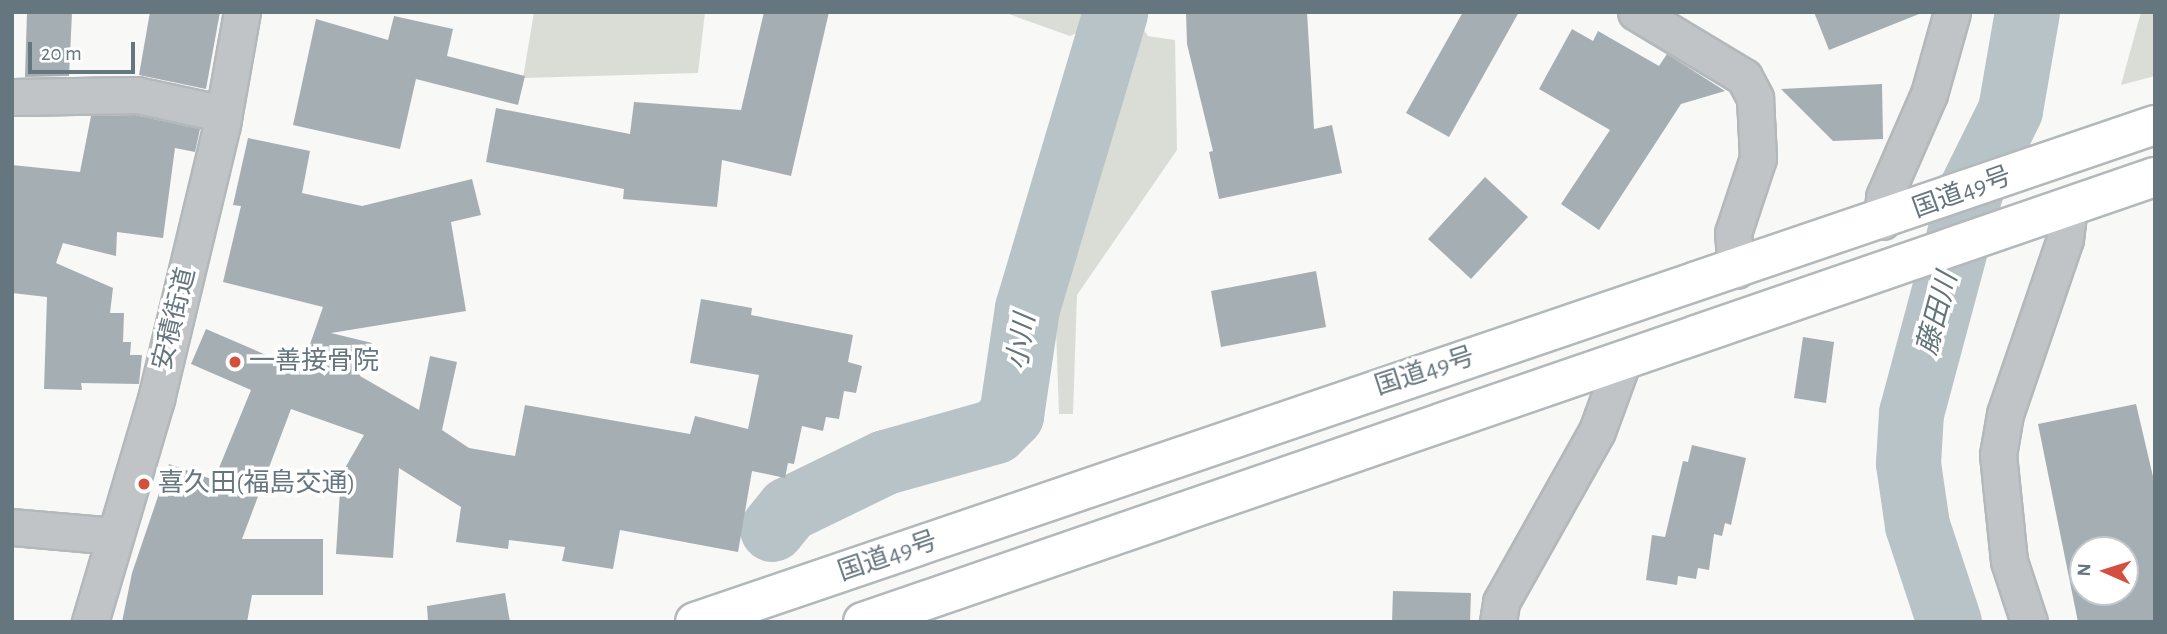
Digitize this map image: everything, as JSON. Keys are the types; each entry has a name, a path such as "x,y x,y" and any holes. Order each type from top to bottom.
{"highway":[{"name":"国道49号","path":"695,622 1386,384 1890,219 2155,125"},
{"name":"国道49号","path":"863,622 1623,360 1885,273 2155,177"}],"street":[{"name":"安積街道","path":"90,622 156,399 224,114 242,12"},
{"path":"1636,12 1744,77 1755,98 1758,158 1733,233 1736,270"},
{"path":"1890,219 1884,197 1929,94 1952,12"},
{"path":"12,97 137,94 224,114"},
{"path":"2029,622 2009,561 1998,455 2005,414 2065,239 2065,208"},
{"path":"1498,622 1501,602 1597,430 1623,360"},
{"path":"12,527 115,536"}],"shaded area":[{"path":"534,12 705,12 698,73 523,78"},
{"path":"1003,12 1091,12 1087,28 1070,36"},
{"path":"2141,12 2155,12 2155,76 2121,85"},
{"path":"1133,14 1148,36 1175,40 1177,150 1077,295 1073,414 1059,414 1056,329 1044,283"}],"building":[{"path":"27,12 72,12 69,76 25,77"},
{"path":"150,12 220,12 206,89 139,75"},
{"path":"764,12 829,12 791,176 722,160 717,207 623,199 624,189 486,162 496,108 630,134 634,102 741,110"},
{"path":"1186,12 1307,12 1314,129 1332,125 1342,173 1219,199 1209,152 1213,151 1187,44"},
{"path":"1463,12 1519,12 1449,137 1406,113"},
{"path":"1814,12 1919,12 1919,14 1829,50"},
{"path":"394,16 453,29 447,56 525,76 518,105 416,79 400,149 293,125 316,19 388,40"},
{"path":"1572,29 1593,41 1598,31 1659,66 1667,54 1725,91 1681,104 1599,230 1561,204 1610,130 1539,89"},
{"path":"1882,84 1883,139 1833,141 1781,89"},
{"path":"135,115 200,129 195,152 175,148 163,238 117,232 116,256 63,243 56,263 113,288 110,313 124,313 123,342 131,342 130,355 142,355 139,384 81,383 82,390 44,389 47,297 12,293 12,165 80,172 91,116"},
{"path":"248,138 310,151 302,193 362,206 472,179 481,215 451,222 466,311 331,333 372,343 360,376 419,410 430,356 457,362 442,430 469,448 515,456 525,405 690,434 695,416 748,429 759,375 690,363 701,299 752,308 751,315 853,335 848,362 862,366 856,393 844,391 839,419 826,417 823,431 802,426 794,464 788,463 785,478 752,471 738,552 620,530 613,569 562,561 565,547 509,540 508,549 456,542 461,507 399,468 393,558 336,554 341,475 364,435 291,409 242,539 323,539 323,595 252,595 247,622 122,622 132,573 169,464 214,480 251,390 191,364 206,329 301,370 323,307 223,282 241,206 233,205"},
{"path":"1485,177 1528,217 1471,279 1428,239"},
{"path":"1316,271 1326,327 1221,347 1211,291"},
{"path":"1803,337 1834,342 1826,403 1794,398"},
{"path":"2136,404 2155,485 2155,622 2078,622 2075,606 2139,606 2139,536 2069,536 2069,577 2038,424"},
{"path":"1692,445 1746,458 1731,525 1725,523 1722,536 1714,534 1709,570 1698,568 1696,579 1678,576 1677,585 1646,580 1652,535 1665,537 1683,461 1688,462"},
{"path":"1393,591 1471,593 1470,622 1392,622"},
{"path":"505,593 510,622 428,622 427,606"}],"waterway":[{"name":"小川","path":"772,529 788,509 885,462 995,431 1011,415 1027,308 1115,12"},
{"name":"藤田川","path":"1949,622 1917,525 1908,463 1911,413 1971,189 2010,110 2027,12"}],"place":[{"name":"一善接骨院","path":"235,362"},
{"name":"喜久田(福島交通)","path":"144,484"}]}
